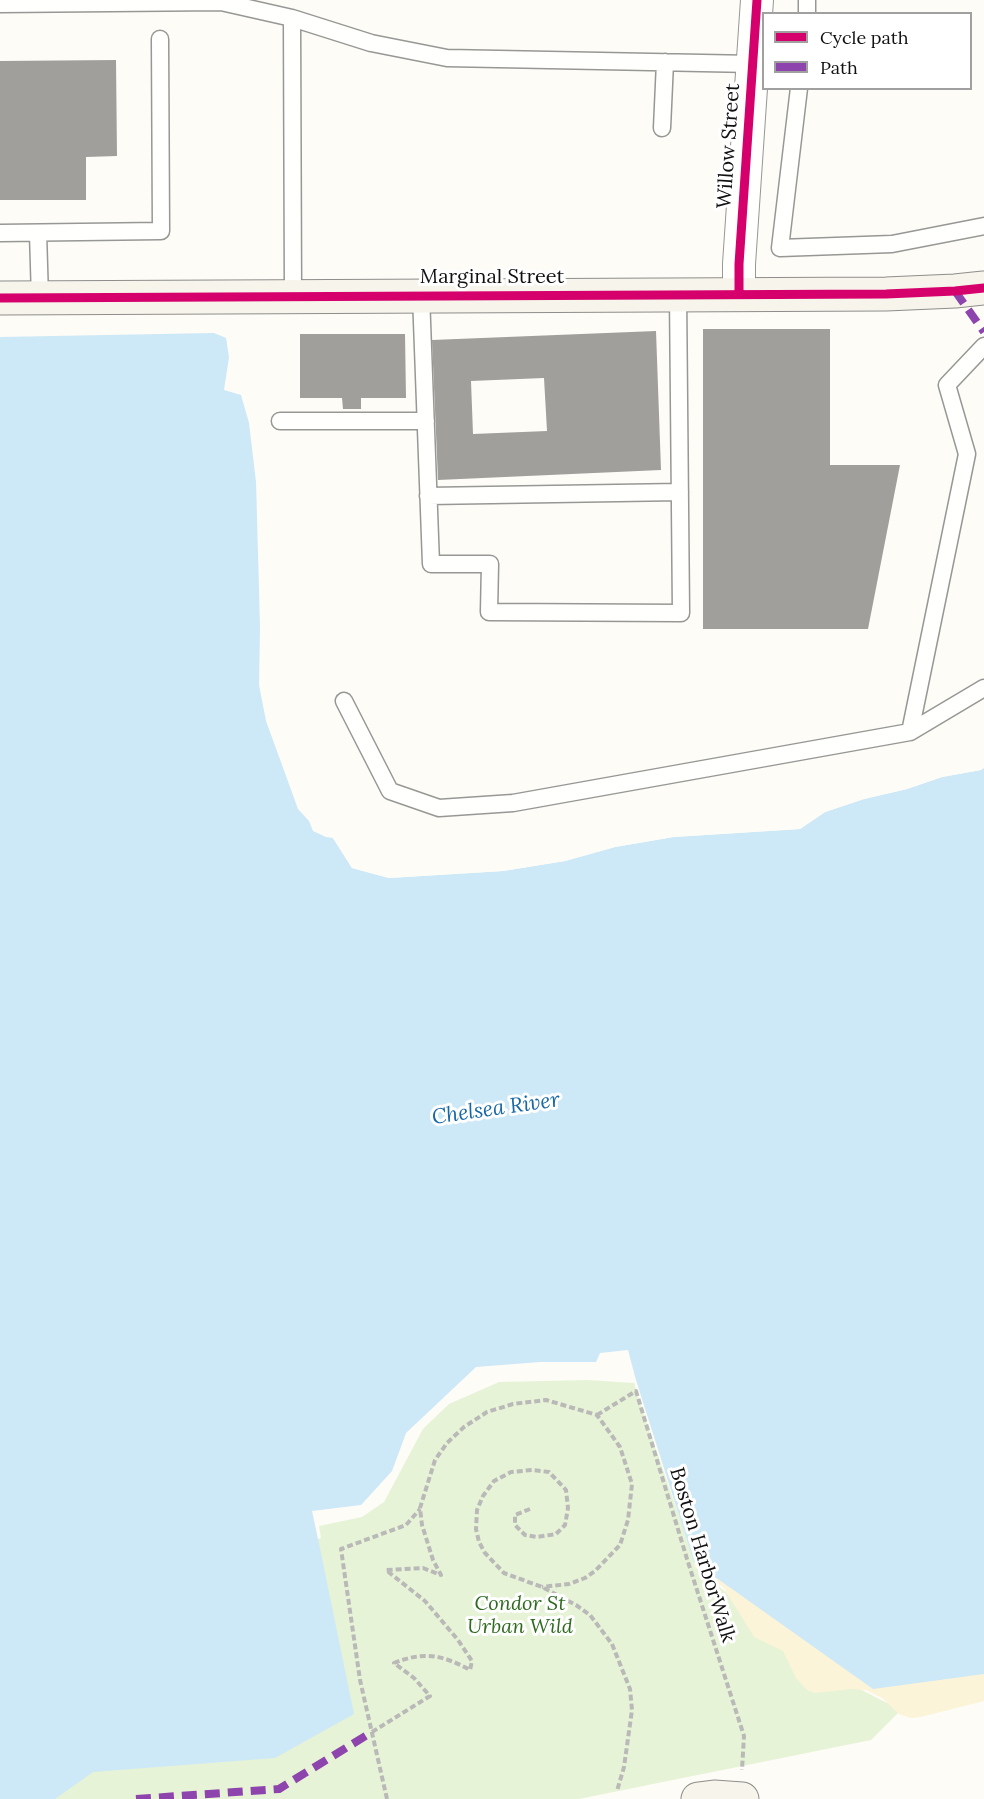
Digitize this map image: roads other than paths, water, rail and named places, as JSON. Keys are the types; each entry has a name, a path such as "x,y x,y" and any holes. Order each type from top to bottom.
{"main road":[{"name":"Marginal Street","path":"0,298 914,293 984,288"},
{"path":"698,1799 714,1797 742,1785"}],"street":[{"name":"Willow Street","path":"739,294 739,264 758,20"}],"lane":[{"path":"0,4 221,2 292,18 371,43 447,58 753,64"},
{"path":"292,18 293,296"},
{"path":"0,233 161,231 160,39"},
{"path":"662,128 665,62"},
{"path":"800,90 780,248 892,244 984,226"},
{"path":"38,233 39,298"},
{"path":"421,295 431,564 490,564 489,612 681,613 678,294"},
{"path":"910,732 967,454 947,385 984,346"},
{"path":"280,421 426,421"},
{"path":"428,496 680,492"},
{"path":"344,701 390,791 439,808 513,803 910,732 984,688"}],"water":[{"name":"Chelsea River","path":"214,333 226,338 229,357 224,390 241,395 249,423 256,482 260,626 259,685 266,721 298,809 309,821 313,831 333,838 352,868 389,878 503,871 565,861 615,847 674,837 800,829 825,812 864,799 984,768 984,1674 873,1689 694,1562 636,1380 588,1377 498,1379 448,1402 421,1427 382,1500 315,1524 354,1714 275,1758 93,1772 55,1799 0,1799 0,337"}],"park label":[{"name":"Condor St Urban Wild","path":"520,1616"}]}
